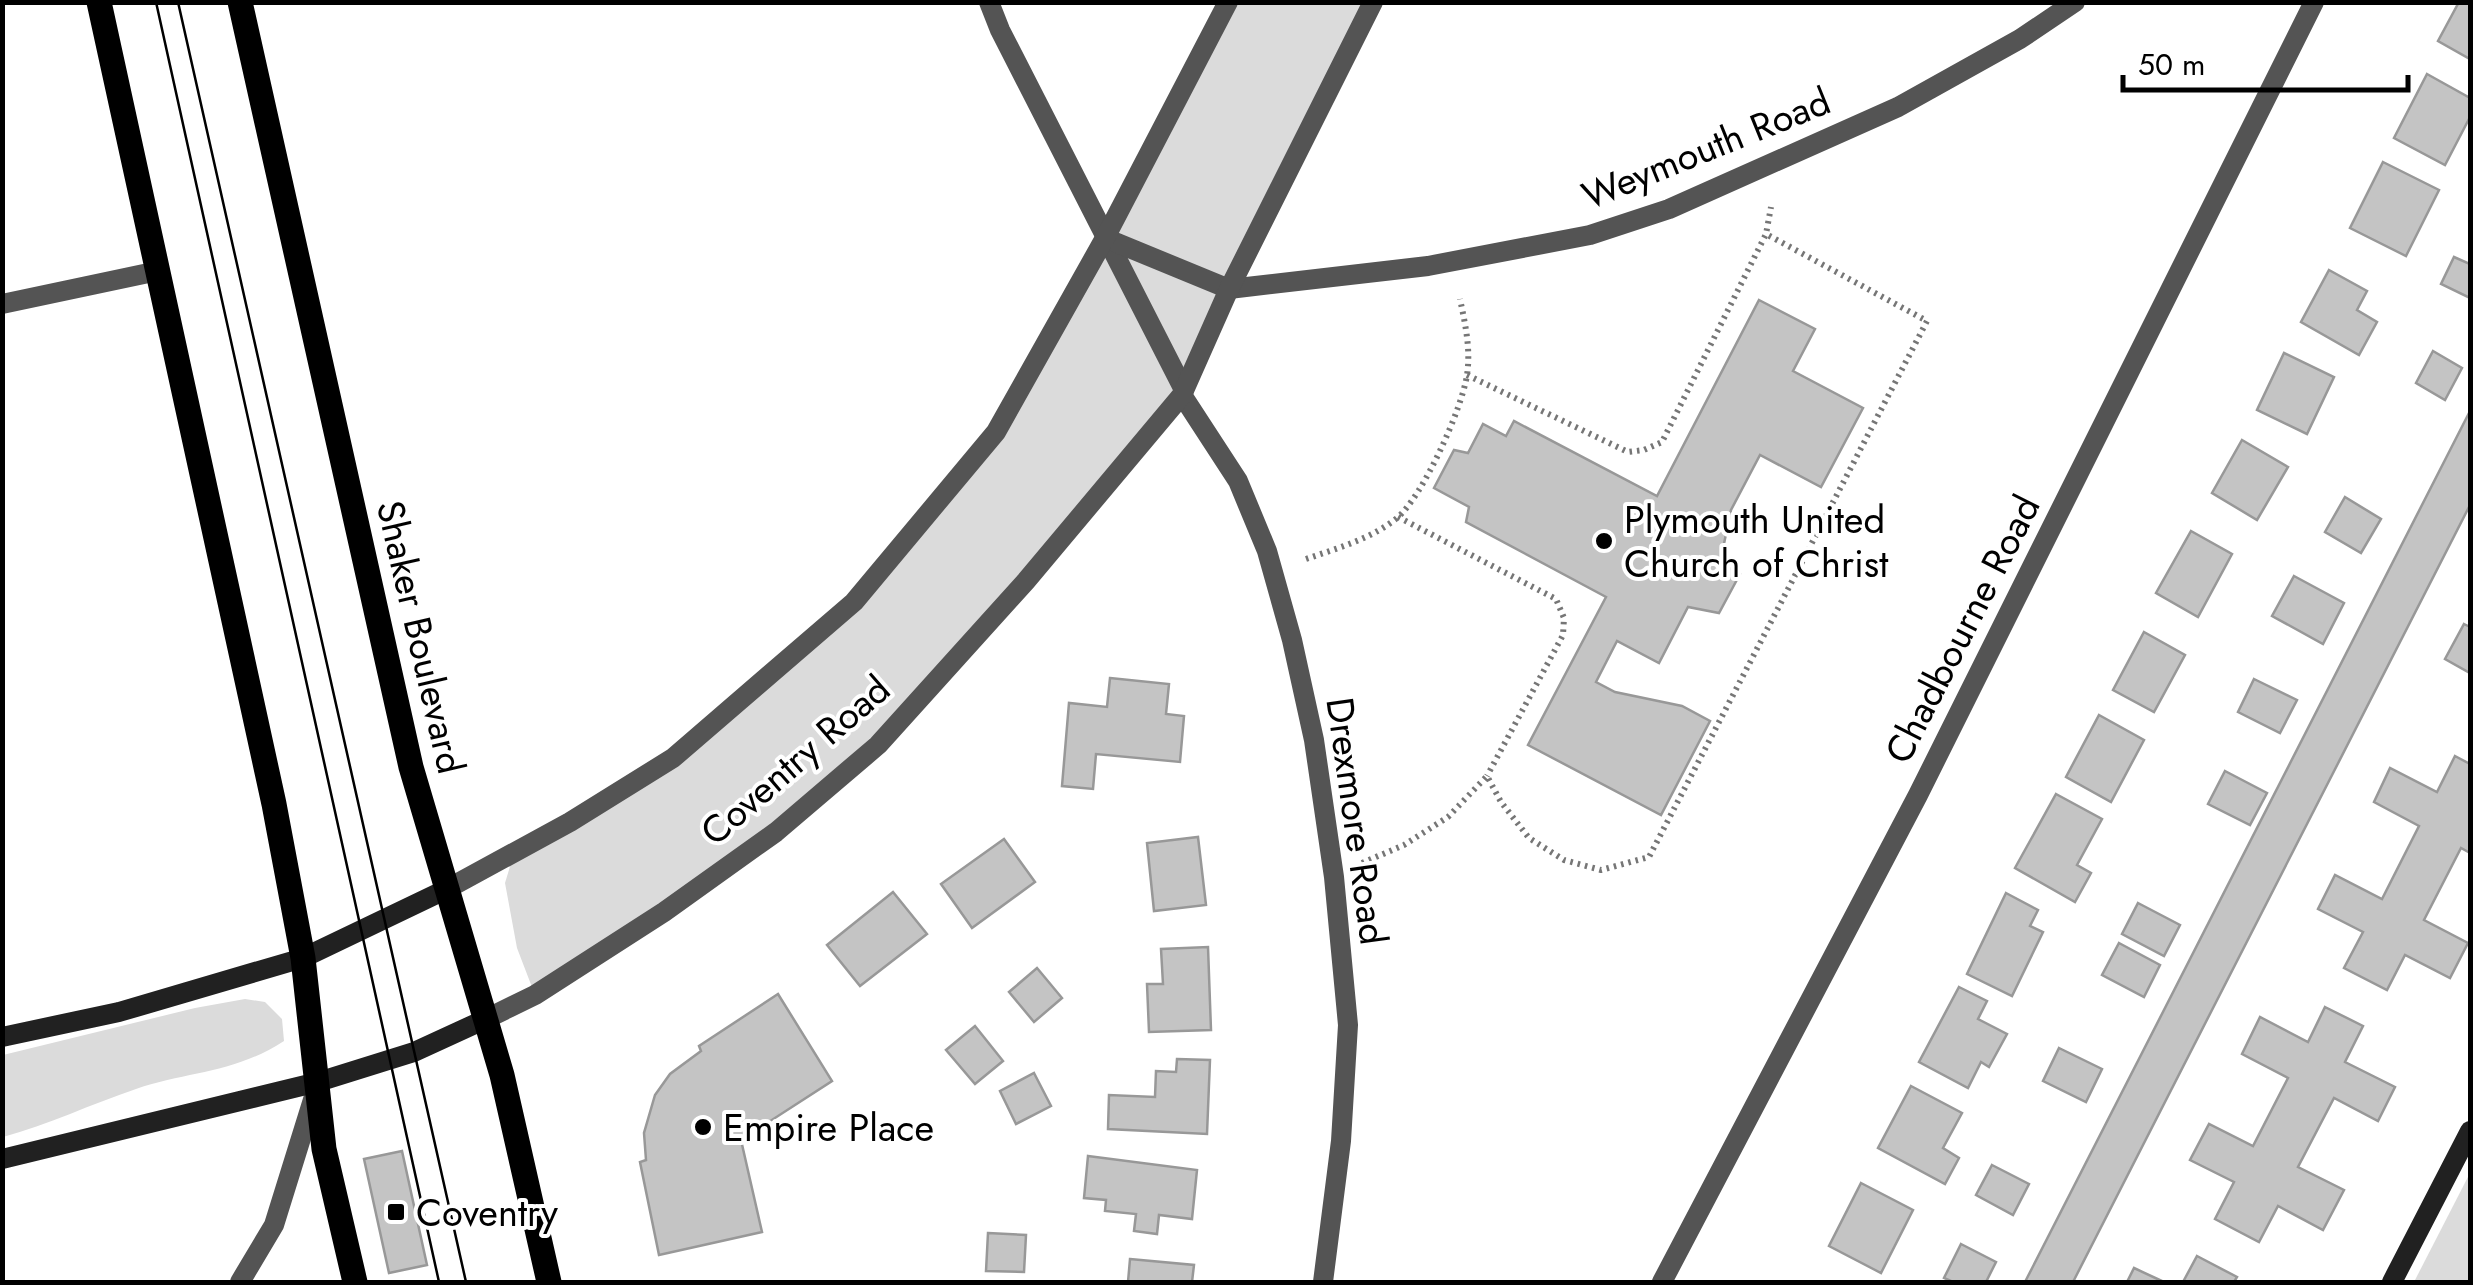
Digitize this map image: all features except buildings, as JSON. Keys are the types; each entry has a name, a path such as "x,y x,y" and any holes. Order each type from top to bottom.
{"main road":[{"path":"98,2 274,804 303,958 324,1150 354,1282"},
{"name":"Shaker Boulevard","path":"240,2 406,748 505,1089 549,1282"}],"street":[{"name":"Drexmore Road","path":"989,2 1183,392 1238,482 1267,552 1292,640 1314,740 1334,877 1348,1025 1341,1141 1322,1282"},
{"path":"2,1038 119,1012 303,958 446,889 570,822 673,758 854,602 996,432 1106,238 1228,2"},
{"name":"Coventry Road","path":"2,1159 318,1082 414,1052 535,995 664,912 776,832 878,745 1026,581 1183,392 1229,289 1373,2"},
{"name":"Weymouth Road","path":"1106,238 1229,289 1428,266 1590,235 1669,208 1898,107 2020,38 2074,2"},
{"name":"Chadbourne Road","path":"1662,1282 1918,795 2314,2"},
{"path":"2,304 158,271"},
{"path":"240,1282 274,1224 318,1082"},
{"path":"2392,1282 2470,1131"}],"path":[{"path":"1467,375 1628,452 1662,442 1766,234 1772,207"},
{"path":"1487,776 1529,838 1564,860 1601,870 1649,856 1927,322 1766,234"},
{"path":"1306,558 1361,540 1398,517 1422,488 1454,417 1467,375 1468,335 1460,298"},
{"path":"1362,863 1404,845 1448,817 1487,776 1564,635 1564,618 1556,599 1398,517"}],"shaded area":[{"path":"1228,3 1373,3 1184,390 878,745 776,832 535,995 517,948 505,883 515,850 673,758 854,602 996,432"},
{"path":"245,999 265,1002 282,1019 284,1041 247,1060 155,1083 3,1137 3,1055"},
{"path":"2470,1173 2470,1282 2414,1282"}],"tram line":[{"path":"156,2 439,1282"},
{"path":"178,2 466,1282"}],"place":[{"name":"Plymouth United Church of Christ","path":"1604,541"},
{"name":"Empire Place","path":"703,1127"},
{"name":"Coventry","path":"396,1212"}]}
